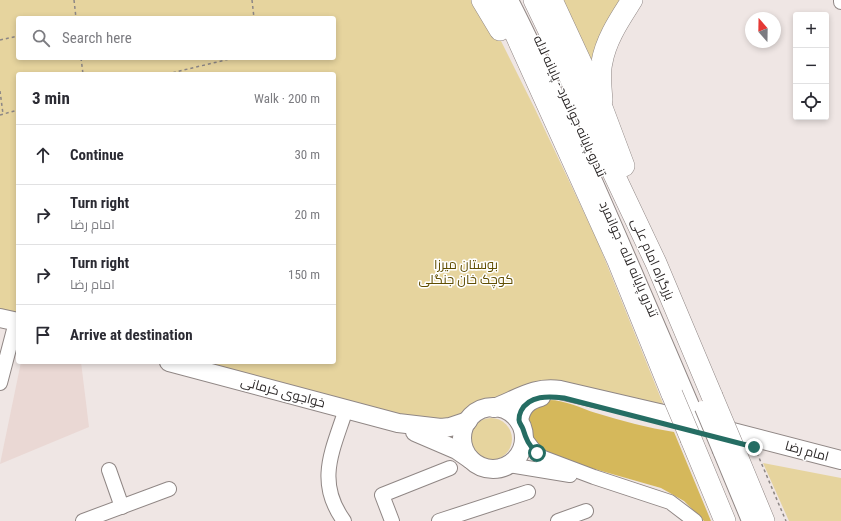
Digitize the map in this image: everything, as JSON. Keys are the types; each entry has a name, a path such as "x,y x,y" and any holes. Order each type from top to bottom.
{"highway":[{"path":"482,0 501,31 538,100 559,130"},
{"path":"500,0 618,261 725,521"},
{"name":"بزرگراه امام علی","path":"534,0 656,263 703,405 722,450 764,521"},
{"path":"552,0 603,110 637,196 656,263"},
{"path":"603,110 601,73 602,62 610,38 632,0"}],"main road":[{"name":"خواجوی کرمانی","path":"177,364 398,423"},
{"name":"امام رضا","path":"494,408 529,392 547,388 660,413 841,460"},
{"name":"امام رضا","path":"522,429 523,408 530,401 540,397 554,396 841,468"},
{"path":"398,423 457,450 476,464 483,468 500,469 515,461 524,446 522,429 507,411 494,408 481,410 474,414 468,421 462,436 464,448 470,459"},
{"path":"398,423 441,428 450,427 468,421"}],"street":[{"name":"تندرو پایانه لاله - جوانمرد","path":"511,0 525,27 598,186 641,284 703,405"},
{"name":"تندرو پایانه جوانمرد - پایانه لاله","path":"522,0 572,107 703,405"},
{"path":"0,383 11,320"},
{"path":"344,521 334,505 329,489 328,473 330,459 346,409"},
{"path":"522,429 532,449 541,457 594,477 670,502 695,521"},
{"path":"722,450 740,521"},
{"path":"722,450 750,521"},
{"path":"509,464 569,475 594,477"},
{"path":"392,521 382,495 450,468"},
{"path":"109,470 122,507"},
{"path":"83,521 169,489"},
{"path":"439,521 528,492"},
{"path":"558,521 586,511"}],"path":[{"path":"74,0 76,16"},
{"path":"252,0 254,16"},
{"path":"0,40 16,36"},
{"path":"81,60 83,72"},
{"path":"175,72 226,60"},
{"path":"0,91 3,114"},
{"path":"0,115 16,111"},
{"path":"754,447 786,521"}],"shaded area":[{"path":"21,364 81,364 89,427 0,464"},
{"path":"546,400 566,402 596,413 674,432 711,521 704,521 684,501 661,488 549,456 529,436 525,423 527,411"}],"green space":[{"name":"بوستان میرزا کوچک خان جنگلی","path":"0,0 478,0 490,19 535,109 597,240 666,411 587,393 482,405 475,407 465,416 431,424 196,364 336,364 336,72 16,72 16,319 0,315"},
{"path":"555,0 628,0 597,91"},
{"path":"491,418 506,424 512,439 506,454 491,460 476,454 470,439 476,424"},
{"path":"763,463 841,478 841,521 789,521"}],"route":[{"path":"537,453 532,449 524,437 523,429 519,421 521,412 526,404 530,401 546,396 564,398 754,447"}]}
